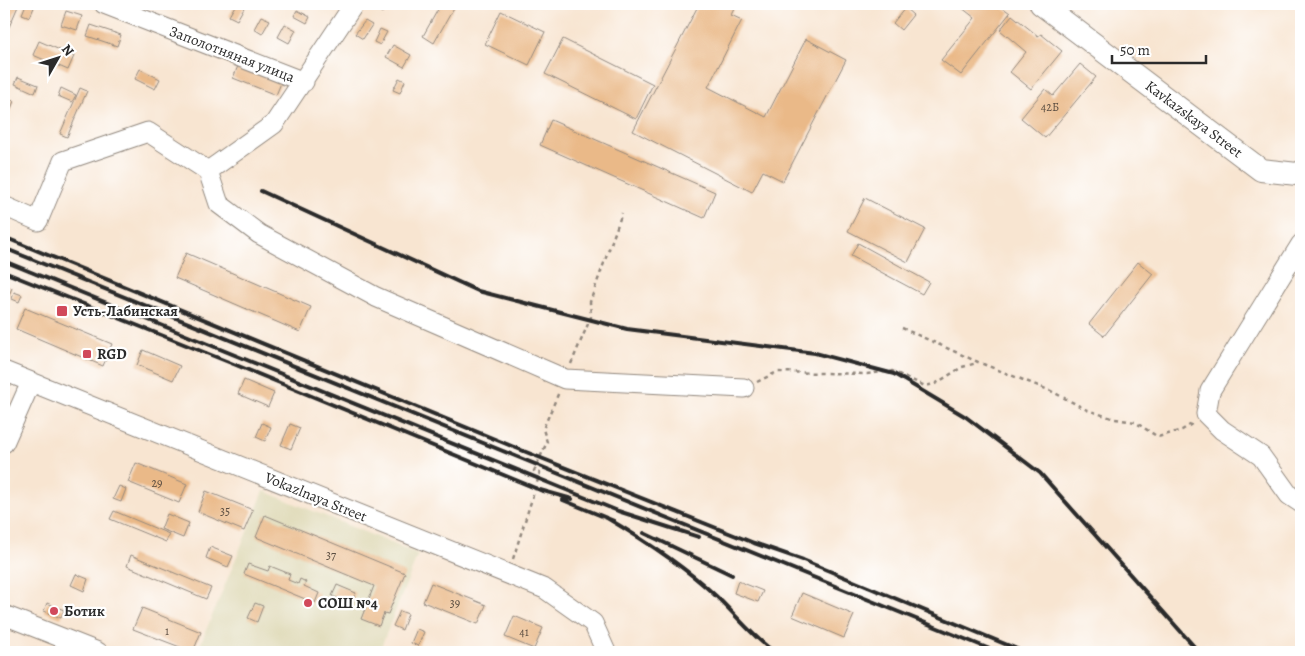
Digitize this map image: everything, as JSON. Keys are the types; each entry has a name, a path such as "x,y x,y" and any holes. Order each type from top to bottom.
{"main road":[{"name":"Kavkazskaya Street","path":"1041,4 1261,170 1300,177"}],"street":[{"name":"Заполотняная улица","path":"104,4 304,82"},
{"path":"208,172 274,124 304,82 354,4"},
{"path":"4,206 38,221 63,161 148,132 208,172 219,204 259,234 376,297 565,379 744,388"},
{"path":"1301,244 1210,391 1206,414 1222,430 1261,456 1289,495 1301,503"},
{"name":"Vokazlnaya Street","path":"4,370 545,589 593,623 606,652"},
{"path":"4,443 31,382"},
{"path":"4,614 98,652"}],"path":[{"path":"902,328 978,362 1051,391 1087,410 1115,419 1135,422 1158,437 1182,430 1206,414"},
{"path":"744,388 777,372 867,374 892,370 925,386 935,384 962,367 978,362"}],"shaded area":[{"name":"СОШ №4","path":"264,491 418,554 379,652 197,652"}],"building":[{"path":"4,4 19,4 9,27 4,25"},
{"path":"26,4 35,5 30,17 22,14"},
{"path":"236,4 246,4 237,20 229,16"},
{"path":"371,4 378,4 385,8 382,13"},
{"path":"441,4 456,4 434,43 423,36"},
{"path":"699,4 734,4 736,5 731,15 742,20 708,87 766,117 806,39 846,60 783,181 763,171 752,192 633,131"},
{"path":"957,4 998,4 1010,13 961,75 941,60 975,18"},
{"path":"905,8 913,15 901,30 893,23"},
{"path":"297,10 310,17 307,23 294,16"},
{"path":"66,11 82,16 77,30 61,25"},
{"path":"501,11 545,32 529,65 485,44"},
{"path":"1012,15 1038,36 1041,34 1062,51 1031,89 1010,72 1026,52 1000,30"},
{"path":"261,16 270,20 262,34 254,29"},
{"path":"365,21 372,25 363,39 355,34"},
{"path":"285,24 296,30 289,43 278,37"},
{"path":"91,25 121,35 117,46 87,36"},
{"path":"380,29 387,32 380,45 374,42"},
{"path":"563,39 653,84 636,119 545,74"},
{"path":"39,41 74,56 68,70 33,55"},
{"path":"393,45 411,55 404,67 386,57"},
{"path":"1080,64 1096,77 1045,138 1021,118 1045,89 1053,96"},
{"path":"238,66 281,83 276,95 233,78"},
{"path":"140,69 160,79 155,89 135,79"},
{"path":"18,77 38,85 35,93 15,84"},
{"path":"399,78 405,81 400,93 393,90"},
{"path":"61,88 76,95 72,102 58,96"},
{"path":"80,88 87,91 67,137 60,134"},
{"path":"4,97 14,101 7,119 4,118"},
{"path":"551,120 715,192 704,218 540,145"},
{"path":"865,198 925,229 908,262 848,231"},
{"path":"858,243 929,282 922,294 851,256"},
{"path":"186,253 311,307 300,332 175,278"},
{"path":"1138,262 1153,274 1104,336 1089,324"},
{"path":"4,285 12,288 7,300 4,299"},
{"path":"14,292 22,295 19,302 12,299"},
{"name":"Усть-Лабинская","path":"25,308 112,344 103,366 16,329"},
{"path":"143,350 180,366 173,380 137,365"},
{"path":"244,380 274,393 268,407 238,394"},
{"path":"262,423 271,427 265,441 256,437"},
{"path":"290,424 300,428 291,449 281,445"},
{"path":"136,463 187,484 179,503 128,482"},
{"path":"119,486 126,489 121,502 113,499"},
{"path":"206,491 253,510 244,531 198,512"},
{"path":"114,511 169,534 166,542 110,519"},
{"path":"167,514 189,523 183,538 161,529"},
{"path":"265,515 405,573 388,614 384,613 379,626 361,619 374,586 256,537"},
{"path":"210,547 233,556 228,567 206,558"},
{"path":"131,555 211,588 206,599 127,566"},
{"path":"248,564 268,571 270,566 290,574 288,580 298,584 300,579 306,582 304,586 319,593 315,603 244,574"},
{"path":"76,574 88,579 84,591 71,585"},
{"path":"738,581 763,591 758,602 734,593"},
{"path":"431,583 486,605 478,624 423,602"},
{"path":"337,585 356,593 351,604 332,596"},
{"path":"802,593 854,615 844,638 792,616"},
{"name":"Ботик","path":"47,603 64,610 61,618 44,611"},
{"path":"255,603 263,606 257,622 248,618"},
{"path":"142,608 201,632 193,652 133,629"},
{"path":"400,611 408,614 402,630 393,626"},
{"path":"514,616 543,628 534,649 505,637"},
{"path":"417,629 424,632 418,646 411,643"}],"railway":[{"path":"261,191 478,291 627,329 815,353 894,374 966,417 1040,473 1199,652"},
{"path":"4,237 526,452 754,543 803,560 1024,652"},
{"path":"4,248 997,652"},
{"path":"4,261 618,511 699,537"},
{"path":"4,272 540,490 572,499"},
{"path":"563,500 614,521"},
{"path":"607,518 691,574 774,652"},
{"path":"644,533 732,575"}],"place":[{"name":"Усть-Лабинская","path":"62,311"},
{"name":"RGD","path":"87,354"},
{"name":"СОШ №4","path":"308,603"},
{"name":"Ботик","path":"54,611"}]}
